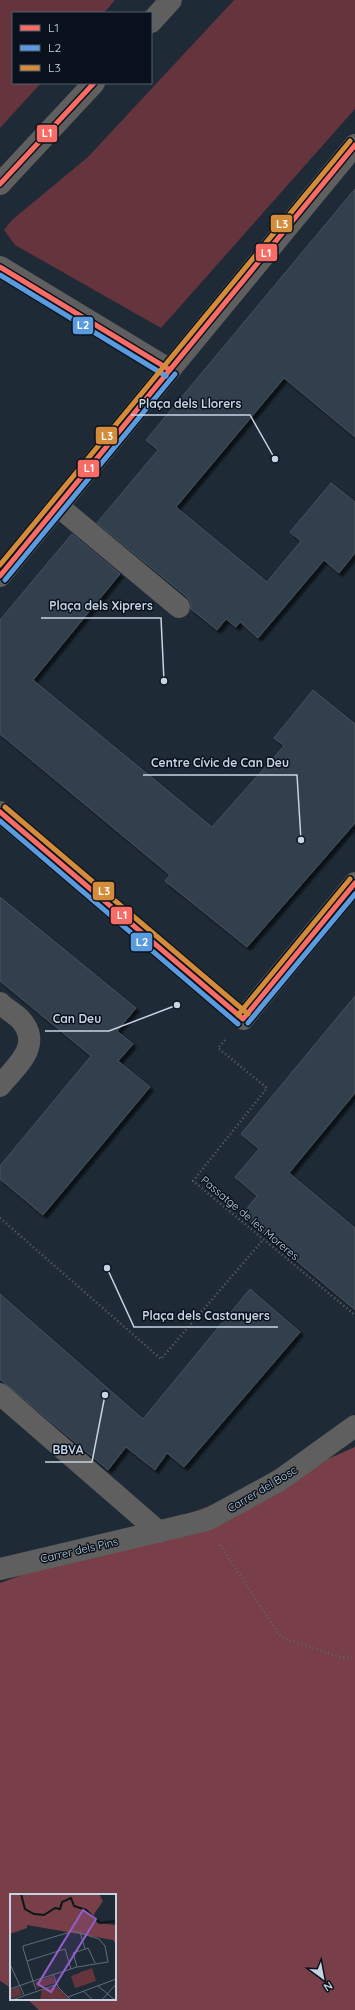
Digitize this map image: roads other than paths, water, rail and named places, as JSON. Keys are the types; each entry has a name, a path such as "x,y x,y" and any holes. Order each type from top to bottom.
{"street":[{"path":"152,21 171,0"},
{"path":"0,184 93,84"},
{"path":"0,576 355,145"},
{"path":"0,267 170,370"},
{"path":"58,506 179,607"},
{"path":"0,812 244,1018 355,884"},
{"path":"0,1004 20,1020 29,1034 29,1050 0,1086"},
{"path":"0,1394 159,1532"},
{"name":"Carrer del Bosc","path":"159,1532 203,1521 280,1480 355,1426"},
{"name":"Carrer dels Pins","path":"0,1569 159,1532"}],"place":[{"name":"Plaça dels Llorers","path":"275,459"},
{"name":"Plaça dels Xiprers","path":"164,681"},
{"name":"Centre Cívic de Can Deu","path":"301,840"},
{"name":"Can Deu","path":"177,1005"},
{"name":"Plaça dels Castanyers","path":"107,1268"},
{"name":"BBVA","path":"105,1395"}]}
